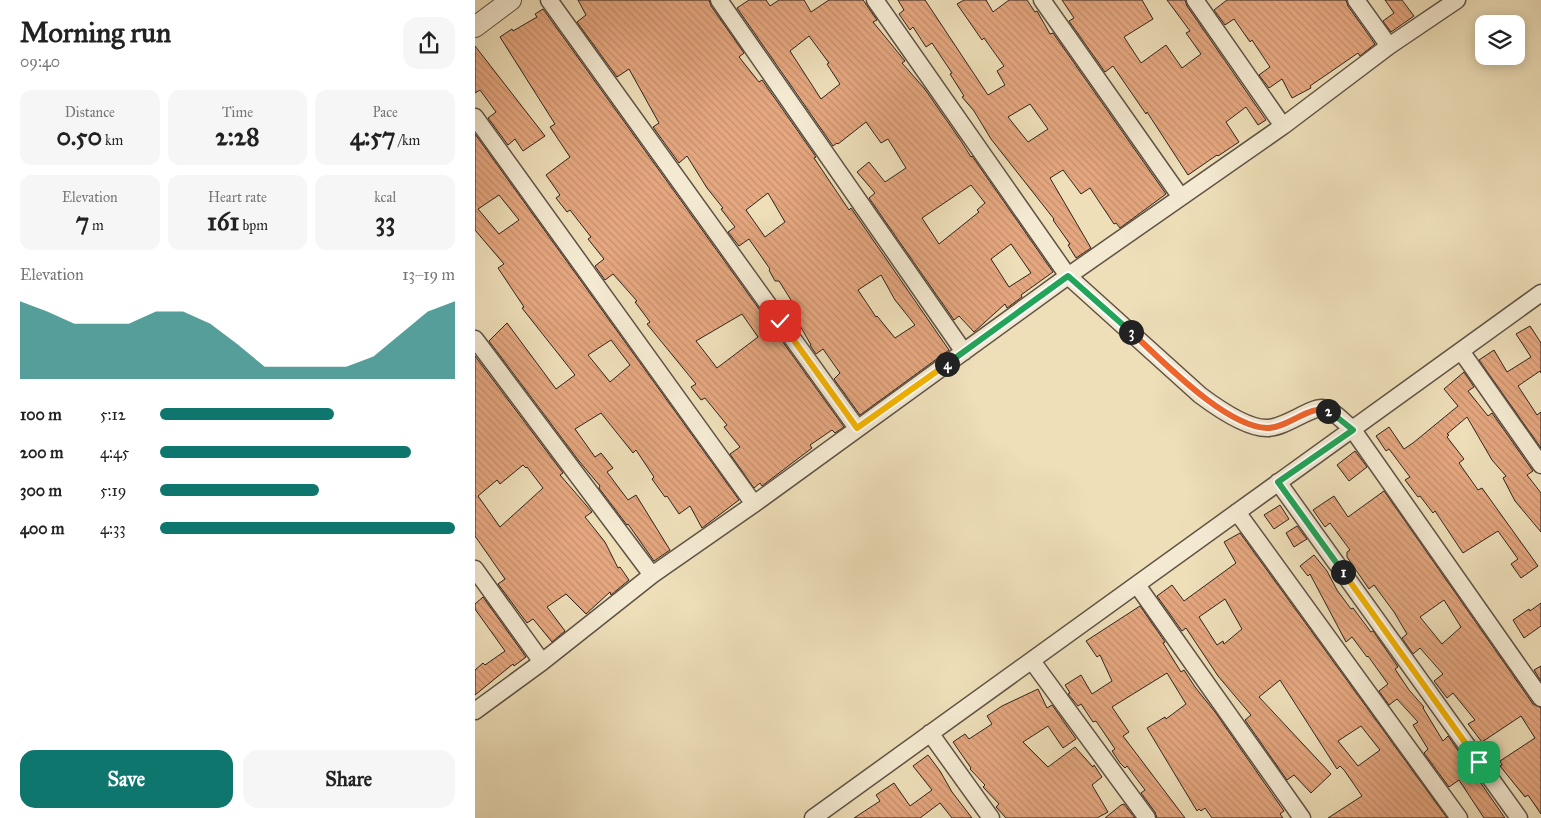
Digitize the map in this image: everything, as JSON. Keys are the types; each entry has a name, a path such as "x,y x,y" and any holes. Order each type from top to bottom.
{"street":[{"path":"475,27 511,0"},
{"path":"549,0 857,428"},
{"path":"719,0 964,352"},
{"path":"875,0 1068,276 1200,395 1224,412 1248,423 1267,428 1287,423 1322,408 1353,430 1541,698"},
{"path":"1042,0 1180,196"},
{"path":"1195,0 1283,126"},
{"path":"1356,0 1389,46"},
{"path":"475,711 543,662 652,575 755,504 857,428 1180,196 1283,126 1389,46 1457,0"},
{"path":"475,117 755,504"},
{"path":"817,817 930,733 1541,294"},
{"path":"475,339 652,575"},
{"path":"1461,351 1541,465"},
{"path":"1278,482 1519,818"},
{"path":"1237,512 1459,818"},
{"path":"475,569 543,662"},
{"path":"1137,585 1302,818"},
{"path":"1032,661 1147,818"},
{"path":"930,733 991,818"}],"building":[{"path":"578,0 709,0 711,6 744,53 739,57 759,82 762,80 816,157 814,158 849,210 851,208 949,350 860,415 834,379 840,373 823,349 816,354 794,315 798,311 779,281 775,281 770,269 749,239 739,246 728,232 735,227 721,209 723,208 707,188 687,156 679,163 653,127 659,123 629,69 617,77 577,22 586,15","holes":["768,193 785,222 765,237 746,210","881,275 895,300 915,325 895,338 876,317 858,290"]},
{"path":"749,0 766,0 770,6 779,0 804,0 811,12 829,0 863,0 877,20 873,22 905,61 902,63 924,88 1053,272 1021,295 1022,297 1007,308 1005,304 974,332 959,316 954,320 869,198 875,193 857,172 869,162 885,182 906,168 888,139 881,143 866,122 833,146 737,8","holes":["809,36 829,63 827,64 840,84 821,99 790,51","971,185 985,203 977,210 979,212 939,244 922,218","1011,244 1031,273 1009,287 991,259"]},
{"path":"898,0 925,0 988,95 1005,85 997,71 1004,66 984,38 982,40 957,4 964,0 986,0 993,12 1009,0 1027,0 1035,12 1037,11 1050,34 1053,33 1166,194 1120,228 1116,223 1114,224 1090,188 1081,194 1063,170 1050,178 1091,248 1076,258 1068,245 1070,244 1054,219 991,139 974,111 962,97 964,96 950,74 952,73 932,43 926,47 913,27 910,30 899,14 904,10","holes":["1030,104 1048,129 1028,142 1008,117"]},
{"path":"1062,0 1142,0 1153,19 1124,37 1141,63 1166,45 1182,68 1201,54 1186,33 1190,31 1167,0 1185,0 1187,6 1266,120 1258,125 1246,107 1226,122 1239,142 1188,175 1147,112 1146,114 1113,66 1105,72 1069,21 1074,18"},
{"path":"1227,0 1346,0 1348,6 1375,44 1360,56 1358,53 1310,86 1311,88 1292,98 1282,79 1269,88 1259,75 1270,67 1252,40 1250,42 1234,19 1225,25 1214,10"},
{"path":"1385,0 1402,0 1414,16 1391,32 1383,21 1394,13"},
{"path":"543,9 844,427 835,433 832,430 810,445 812,448 762,486 760,483 754,488 730,454 740,447 724,427 727,425 705,398 701,400 691,387 696,384 647,324 650,322 635,302 637,301 613,274 605,280 595,266 604,259 588,239 591,237 570,210 567,212 556,198 560,195 546,175 570,157 550,127 555,124 500,37 537,17 535,14","holes":["742,314 758,337 717,368 696,341"]},
{"path":"475,46 545,136 523,151 515,139 508,145 488,118 496,112 480,90 475,93"},
{"path":"475,134 739,500 702,528 690,506 679,514 652,479 654,477 636,450 633,453 601,413 575,429 595,457 601,453 613,468 607,472 628,500 636,495 670,550 654,561 599,488 600,486 489,341 507,323 556,389 575,375 522,308 524,307 498,268 504,264 475,230","holes":["499,195 519,220 499,234 478,209","611,340 630,365 610,382 588,355"]},
{"path":"1530,326 1541,343 1541,373 1540,371 1518,386 1537,415 1541,412 1541,448 1479,360 1494,350 1507,372 1531,357 1516,334"},
{"path":"475,356 563,473 560,475 592,512 585,517 605,542 618,568 620,567 629,580 611,595 610,592 586,614 566,594 547,607 565,631 552,642 533,619 527,623 498,584 505,579 475,536","holes":["523,465 543,488 500,527 478,496 497,480 500,484"]},
{"path":"1464,372 1474,387 1468,391 1488,416 1492,413 1533,471 1527,475 1541,493 1541,532 1515,501 1503,478 1506,476 1492,460 1467,417 1447,434 1449,435 1447,437 1464,459 1459,463 1478,490 1482,488 1538,566 1521,578 1511,564 1518,559 1498,531 1463,553 1435,511 1433,513 1405,480 1410,477 1389,449 1386,451 1376,436 1389,427 1404,449 1413,443 1458,406 1444,389"},
{"path":"1355,451 1367,467 1349,481 1337,465"},
{"path":"1384,491 1533,704 1541,708 1541,814 1528,795 1525,797 1500,766 1502,765 1500,761 1535,738 1521,716 1482,742 1468,724 1475,720 1453,693 1447,698 1434,681 1443,674 1420,648 1413,654 1402,638 1407,634 1394,612 1374,585 1369,589 1347,557 1347,552 1350,550 1330,523 1325,527 1313,510 1334,496 1348,517","holes":["1444,600 1461,627 1442,644 1420,617"]},
{"path":"1280,505 1289,519 1274,529 1264,515"},
{"path":"1297,526 1307,539 1294,547 1286,533"},
{"path":"1240,533 1447,818 1328,818 1362,796 1344,770 1340,766 1337,769 1280,680 1259,697 1331,774 1311,793 1294,775 1287,780 1245,720 1251,715 1218,676 1186,628 1182,631 1157,596 1172,585 1184,601 1236,563 1224,542","holes":["1225,599 1242,629 1224,644 1223,641 1217,645 1199,617","1361,726 1380,750 1358,766 1338,741"]},
{"path":"1314,555 1327,571 1337,590 1351,609 1353,608 1371,632 1373,631 1398,667 1395,669 1409,690 1424,707 1443,741 1448,736 1505,818 1484,818 1459,780 1449,787 1424,753 1428,749 1413,725 1418,722 1397,699 1389,705 1379,691 1388,684 1352,637 1346,642 1310,574 1308,576 1300,566"},
{"path":"483,597 526,657 514,666 513,664 475,695 475,670 483,663 485,665 505,651 475,609 475,604"},
{"path":"1541,603 1541,626 1524,638 1513,620"},
{"path":"1140,606 1165,642 1163,643 1181,672 1184,670 1284,811 1280,814 1283,818 1212,818 1205,808 1197,811 1147,728 1165,717 1166,719 1186,704 1167,673 1112,707 1129,732 1123,736 1185,818 1157,818 1155,812 1141,793 1145,790 1127,766 1125,768 1120,763 1112,751 1115,749 1096,721 1093,722 1081,704 1078,706 1068,694 1070,693 1065,685 1081,675 1092,694 1112,681 1100,655 1097,657 1086,641"},
{"path":"1541,666 1541,681 1534,670"},
{"path":"1038,689 1047,708 1052,705 1076,739 1063,748 1048,726 1023,742 1048,767 1075,747 1093,767 1094,765 1102,777 1092,785 1108,812 1097,818 1006,818 996,807 999,804 983,787 985,785 970,769 953,742 965,734 969,739 992,724 987,716 1002,706"},
{"path":"928,755 952,792 972,818 952,818 940,803 920,818 854,818 880,801 876,795 894,783 910,806 932,790 913,766"},
{"path":"1124,804 1135,818 1105,818 1121,805"}],"route":[{"path":"780,321 857,428 1068,276 1200,395 1224,412 1248,423 1267,428 1287,423 1322,408 1333,414 1353,430 1278,482 1479,762"}]}
